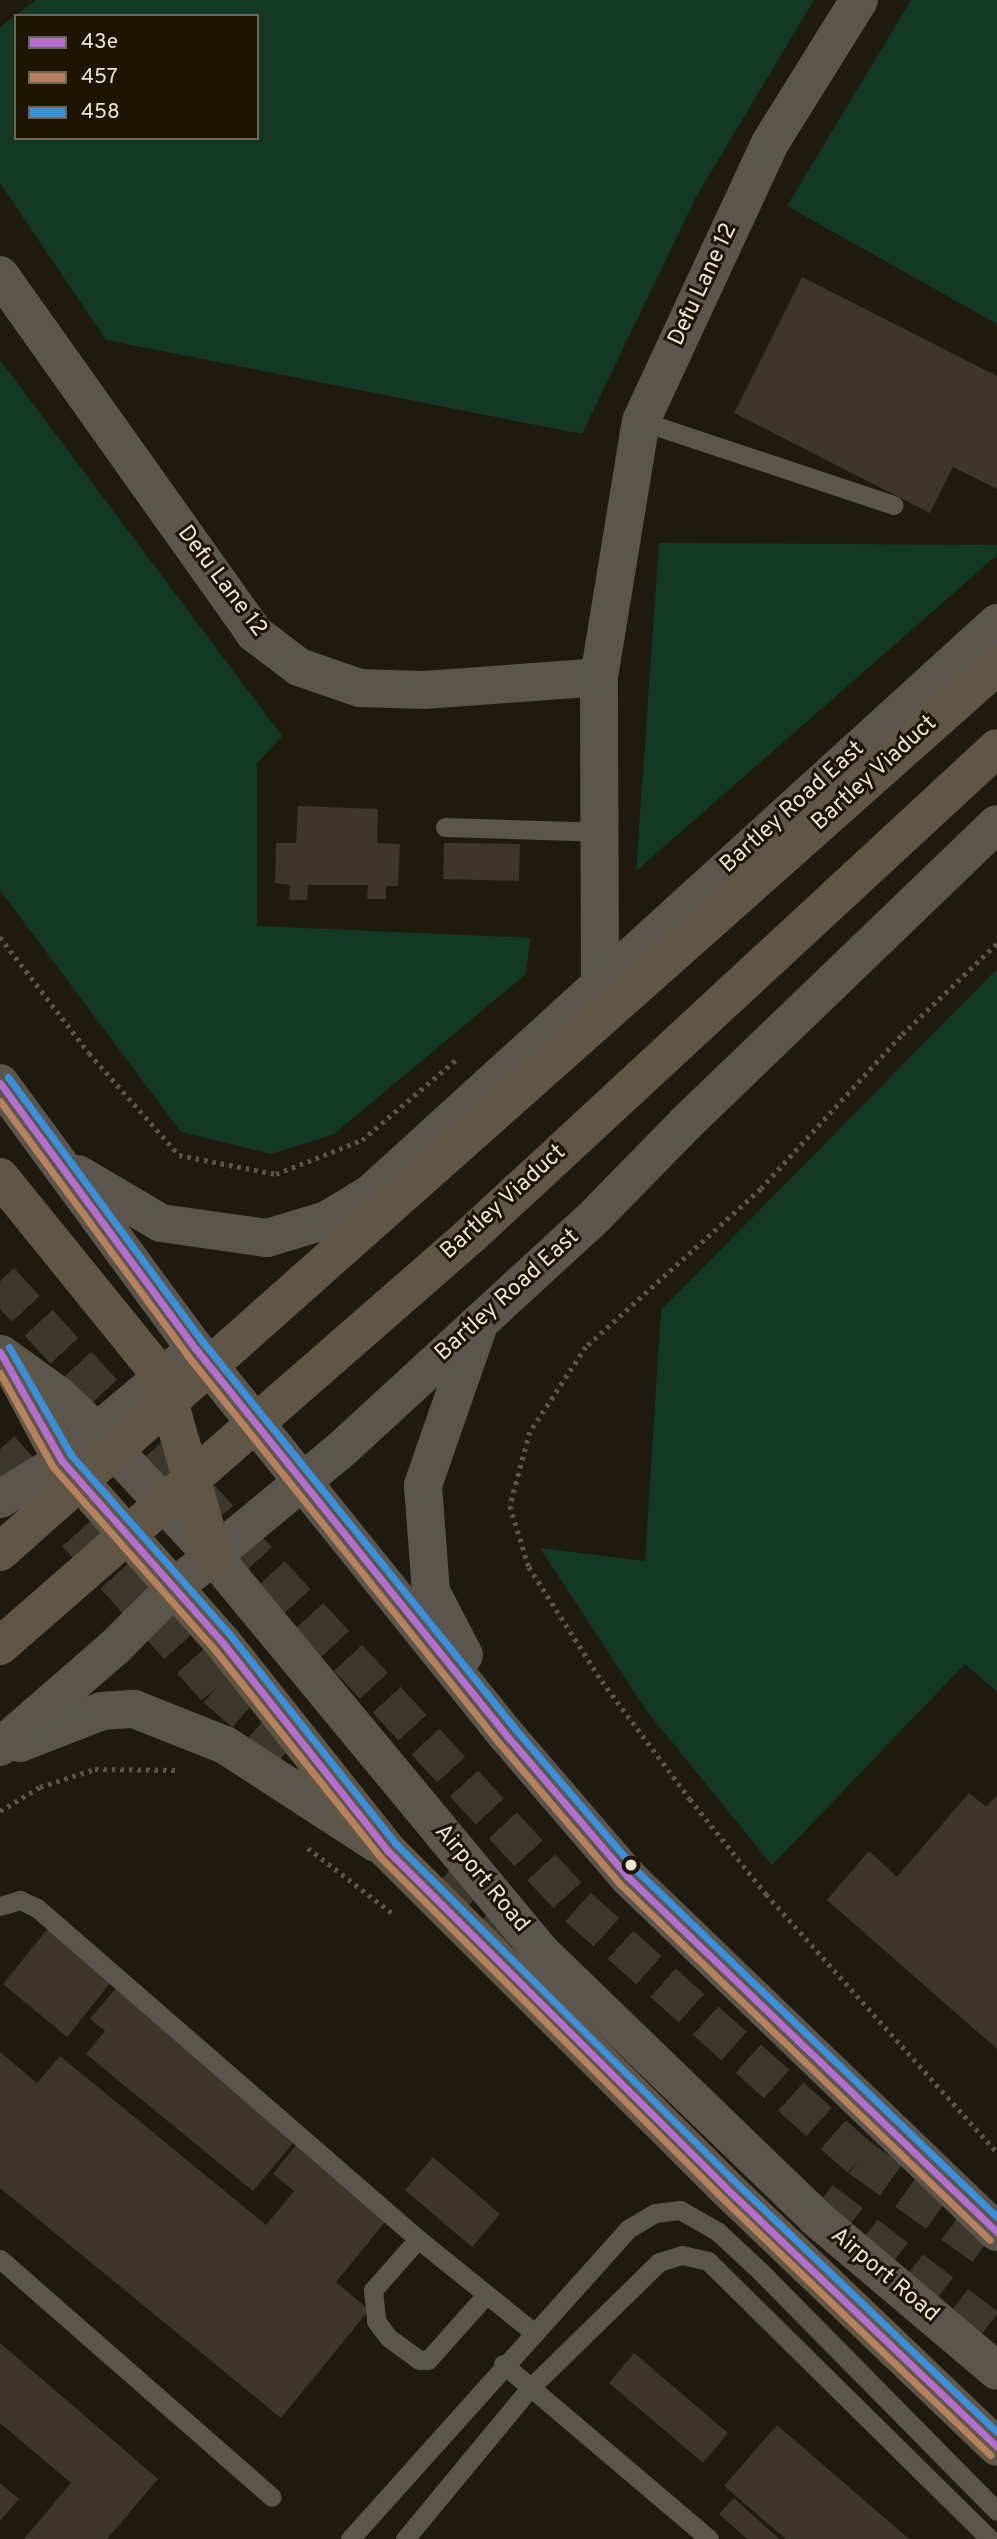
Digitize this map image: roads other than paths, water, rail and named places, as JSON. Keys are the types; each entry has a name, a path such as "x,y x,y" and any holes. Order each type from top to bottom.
{"highway":[{"name":"Bartley Viaduct","path":"0,1552 997,667"},
{"name":"Bartley Viaduct","path":"0,1646 470,1236 997,748"},
{"path":"0,1177 162,1377 214,1557"},
{"path":"5,1358 62,1461 175,1587 387,1850 723,2185 997,2447"}],"main road":[{"name":"Defu Lane 12","path":"600,982 600,677 640,421 770,143 859,0"},
{"name":"Defu Lane 12","path":"0,275 254,633 299,667 360,688 424,690 600,677"},
{"name":"Bartley Road East","path":"64,1166 161,1223 267,1238 291,1233 327,1220 370,1194 997,623"},
{"name":"Bartley Road East","path":"0,1749 114,1648 175,1587 302,1483 597,1214 686,1123 997,824"},
{"path":"598,909 643,944"},
{"path":"0,1083 64,1166 195,1348 508,1737 628,1877 997,2232"},
{"path":"481,1319 423,1485 430,1592 508,1737"},
{"path":"0,1499 62,1461 195,1348"},
{"name":"Airport Road","path":"5,1358 58,1395 98,1433 214,1557 541,1952 816,2217 997,2371"},
{"path":"0,1749 102,1711 134,1710 225,1745 387,1850"}],"lane":[{"path":"640,421 893,505"},
{"path":"445,827 600,832"},
{"path":"0,1906 20,1900 37,1908 418,2239 532,2331"},
{"path":"350,2539 532,2331 628,2229 655,2213 680,2210 717,2231 760,2271 997,2511"},
{"path":"418,2239 373,2290 376,2321 389,2338 419,2360 428,2360 486,2295"},
{"path":"405,2539 529,2389 659,2262 682,2255 708,2262 990,2539"},
{"path":"0,2259 272,2497"},
{"path":"503,2364 529,2389 709,2539"}],"tunnel":[{"path":"0,1281 578,1907 860,2158 997,2256"},
{"path":"0,1449 216,1688 312,1771"},
{"path":"440,1881 540,1967"},
{"path":"821,2200 997,2335"}]}
